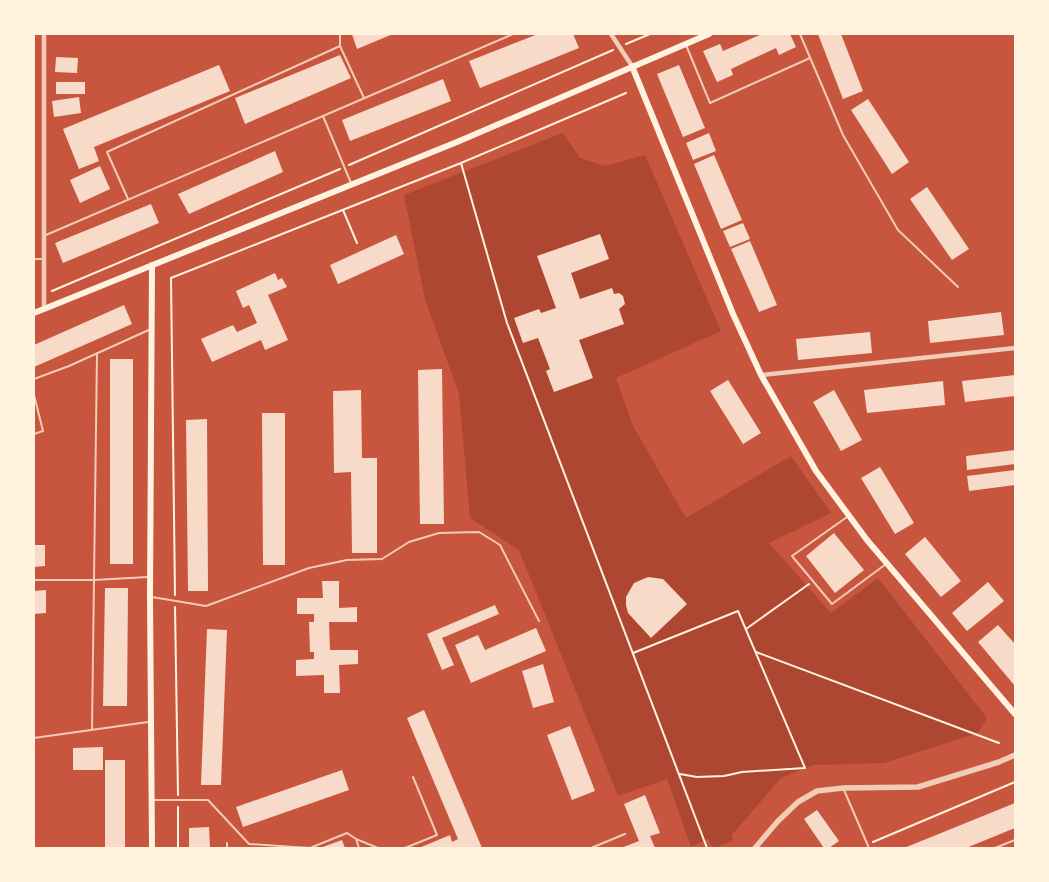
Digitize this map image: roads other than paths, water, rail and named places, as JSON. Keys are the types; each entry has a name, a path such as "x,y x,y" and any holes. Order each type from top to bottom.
{"main road":[{"path":"34,314 457,142 709,34"},
{"path":"632,66 733,314 761,375 816,471 886,563 1015,714"},
{"path":"152,265 150,577 152,848"}],"street":[{"path":"44,34 44,310"},
{"path":"611,34 632,66"},
{"path":"761,375 1015,348"},
{"path":"756,848 778,821 798,802 817,791 843,788 918,787 999,762 1015,755"}],"lane":[{"path":"340,34 340,46 364,98"},
{"path":"44,236 513,34"},
{"path":"800,34 843,136 898,230 958,287"},
{"path":"685,44 710,103 810,58"},
{"path":"128,200 107,152 340,46"},
{"path":"323,116 352,184"},
{"path":"34,259 44,259"},
{"path":"34,379 97,354 151,329"},
{"path":"92,730 97,354"},
{"path":"34,395 43,431 34,434"},
{"path":"849,515 792,556 832,604 886,563"},
{"path":"150,597 206,606 309,568 347,560 382,559 409,542 439,533 480,532 500,545 539,621"},
{"path":"34,580 94,580 150,577"},
{"path":"34,738 150,722"},
{"path":"405,848 437,835 413,777"},
{"path":"843,788 869,848"},
{"path":"151,800 208,800 249,844 310,848 347,833 378,848"},
{"path":"591,848 625,834"},
{"path":"356,839 359,848"},
{"path":"995,848 1015,840"},
{"path":"227,843 227,848"}]}
